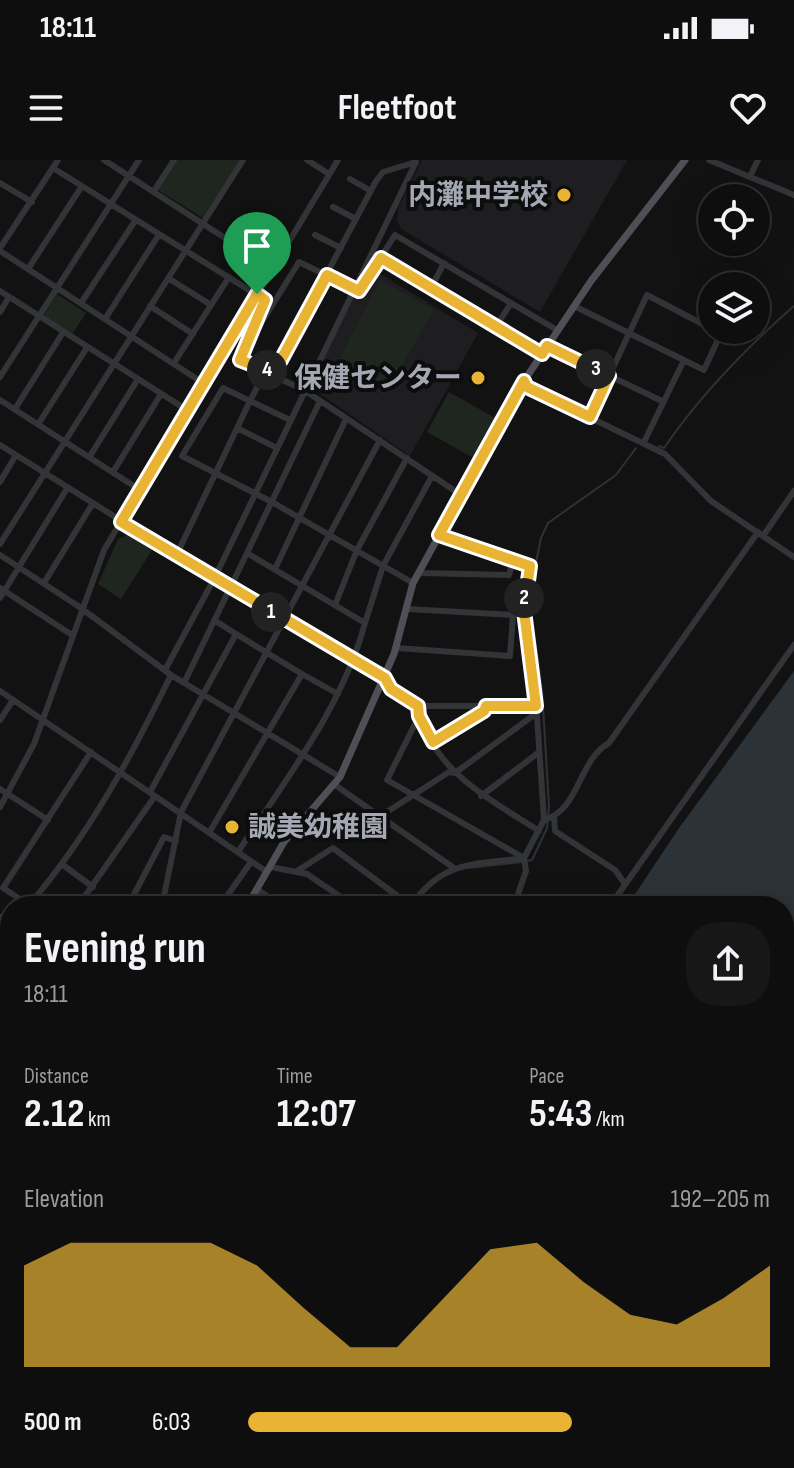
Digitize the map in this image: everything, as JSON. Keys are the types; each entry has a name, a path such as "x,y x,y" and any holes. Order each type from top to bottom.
{"main road":[{"path":"253,896 284,842 338,781 397,648 413,583 524,381 574,306 685,160"}],"street":[{"path":"58,160 0,250 203,383"},
{"path":"104,160 273,269"},
{"path":"0,377 139,160"},
{"path":"154,191 174,160"},
{"path":"0,544 243,160"},
{"path":"307,160 329,174"},
{"path":"0,807 43,720 104,550 338,160"},
{"path":"709,160 794,195"},
{"path":"750,176 758,160"},
{"path":"176,556 250,401 269,371 281,360 371,191 383,172 417,161"},
{"path":"36,896 63,865 122,773 168,672 417,161"},
{"path":"53,168 186,254 265,300 251,327 240,360 304,390 461,495"},
{"path":"350,179 371,191"},
{"path":"0,183 32,202"},
{"path":"28,269 82,186"},
{"path":"333,207 356,219"},
{"path":"81,303 135,221"},
{"path":"315,235 341,248"},
{"path":"243,361 257,330 299,262 359,291 395,235 557,330"},
{"path":"105,319 158,236"},
{"path":"381,258 545,350 664,402"},
{"path":"431,288 444,263"},
{"path":"174,363 229,277"},
{"path":"168,278 211,305"},
{"path":"0,291 62,334 187,410"},
{"path":"590,417 647,295 698,321"},
{"path":"0,312 9,297"},
{"path":"497,325 511,303"},
{"path":"150,306 193,334"},
{"path":"574,306 704,370 716,344"},
{"path":"15,409 62,334"},
{"path":"39,423 86,349"},
{"path":"644,442 684,360"},
{"path":"90,456 138,379"},
{"path":"524,381 527,387 668,456 711,501 794,557"},
{"path":"290,420 223,388 182,456 256,493 413,583"},
{"path":"113,472 161,394"},
{"path":"0,400 140,490"},
{"path":"184,683 320,401"},
{"path":"275,569 346,419"},
{"path":"237,428 277,448"},
{"path":"164,896 181,812 380,440"},
{"path":"0,445 214,579 385,678 391,689 418,706 536,706"},
{"path":"0,482 16,455"},
{"path":"335,605 357,550 407,458"},
{"path":"238,852 338,694 354,662 383,566 432,476"},
{"path":"68,487 2,592 72,635"},
{"path":"518,896 523,884 524,861 539,831 549,818 563,811 597,749 609,743 794,491"},
{"path":"44,583 93,503"},
{"path":"439,535 530,566 523,595 536,706 538,753 549,818 555,831 615,870 625,884"},
{"path":"247,553 365,623"},
{"path":"0,555 81,608 184,683 302,755 454,868"},
{"path":"419,573 509,575 513,560"},
{"path":"407,609 525,615"},
{"path":"510,656 513,615"},
{"path":"214,620 338,694"},
{"path":"86,896 152,794 236,634"},
{"path":"617,896 794,645"},
{"path":"397,648 530,657"},
{"path":"209,833 302,674"},
{"path":"0,691 251,862 269,870 297,871 338,896"},
{"path":"0,720 13,700"},
{"path":"418,706 419,716 433,742 455,773 481,796 539,831"},
{"path":"433,742 484,711 486,706"},
{"path":"351,835 449,772 455,773 534,715"},
{"path":"419,716 387,780 524,861"},
{"path":"15,896 3,888 91,752"},
{"path":"481,796 538,753"},
{"path":"0,789 48,820"},
{"path":"133,896 164,837 176,841"},
{"path":"297,871 333,848 398,896"},
{"path":"419,896 431,880 454,868 524,861"},
{"path":"227,896 251,862"},
{"path":"63,865 93,887"},
{"path":"257,889 267,896"},
{"path":"0,1332 0,1347"}],"shaded area":[{"path":"177,160 240,160 203,218 158,190"},
{"path":"422,160 627,160 540,312 401,229 397,221 399,206"},
{"path":"372,269 478,333 410,456 310,387 358,287"},
{"path":"380,280 434,310 385,395 334,369"},
{"path":"57,294 86,313 71,336 42,318"},
{"path":"449,392 499,420 477,460 427,432"},
{"path":"127,535 152,550 121,599 98,584 118,539"},
{"path":"794,671 794,896 634,896 679,828"}],"waterway":[{"path":"659,446 664,448 724,373 794,306"},
{"path":"527,861 532,860 547,828 549,806 542,690 529,596 541,538 548,523 616,475 636,448"},
{"path":"468,868 521,862"}],"place":[{"name":"内灘中学校","path":"564,195"},
{"name":"保健センター","path":"478,378"},
{"name":"誠美幼稚園","path":"232,827"}],"route":[{"path":"381,258 542,354 547,346 609,376 590,417 527,387 524,381 439,535 530,566 523,595 536,706 486,706 484,711 433,742 419,716 418,706 391,689 385,678 121,522 257,294 265,300 251,327 240,360 269,371 281,360 327,275 359,291 381,258"}]}
